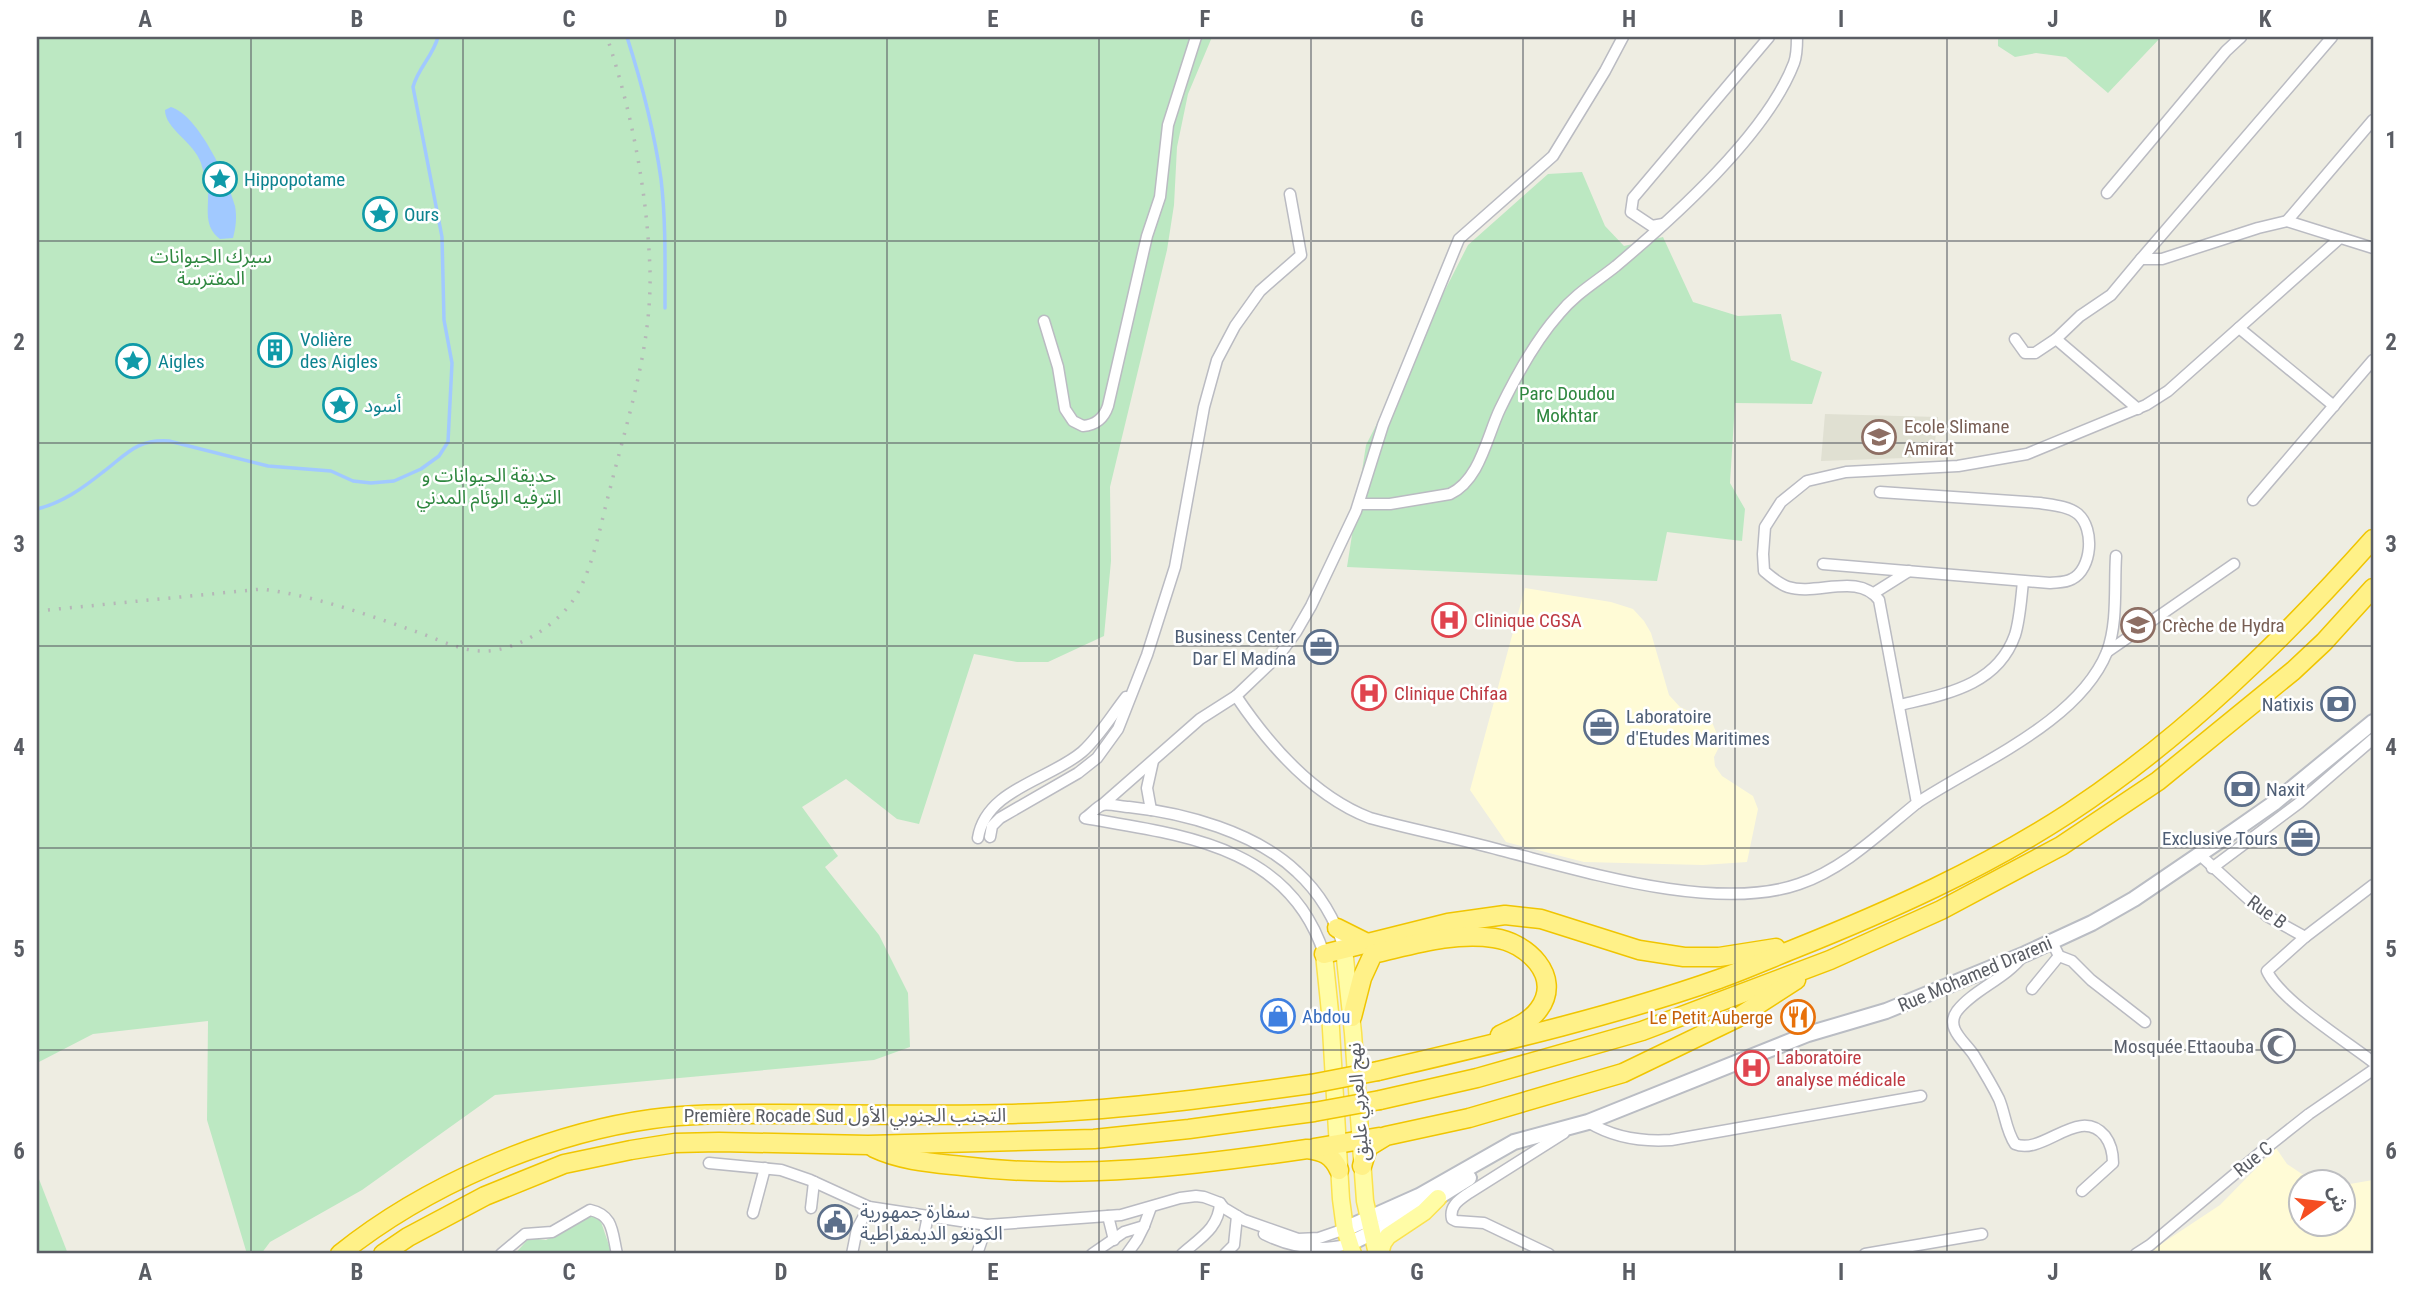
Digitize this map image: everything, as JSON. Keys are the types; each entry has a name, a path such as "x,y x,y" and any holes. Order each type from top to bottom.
{"highway":[{"path":"1477,1047 1684,991 1814,942 1900,906 2038,832 2098,792 2198,714 2337,580 2373,537"},
{"path":"868,1145 894,1156 1011,1172 1061,1173 1153,1168 1307,1149 1386,1136 1479,1115 1623,1073 1737,1018 1830,960 1941,910 2061,846 2118,810 2158,781 2293,671 2324,642 2373,588"},
{"path":"1371,949 1448,922 1504,915 1541,919 1639,950 1700,959 1814,942"},
{"path":"1337,928 1371,949"},
{"path":"1325,959 1371,949 1473,936 1508,940 1527,951 1542,969 1546,982 1543,1003 1534,1016 1524,1023 1477,1047"},
{"path":"1352,1017 1371,949"},
{"name":"Première Rocade Sud التجنب الجنوبي الأول","path":"383,1254 408,1237 485,1196 564,1164 631,1150 675,1143 757,1141 868,1145 1094,1139 1314,1112 1477,1079 1614,1041 1830,960"},
{"name":"Première Rocade Sud التجنب الجنوبي الأول","path":"340,1254 361,1237 419,1202 475,1173 555,1143 617,1124 654,1118 716,1114 1038,1113 1186,1101 1311,1084 1477,1047"},
{"path":"1362,1166 1368,1147 1386,1136"},
{"path":"1307,1149 1327,1154 1339,1170"},
{"path":"394,1254 408,1237"}],"main road":[{"name":"نهج العربي عليق","path":"1344,954 1352,1017 1362,1166 1369,1226 1378,1254"},
{"name":"نهج العربي عليق","path":"1325,959 1339,1170 1349,1242"},
{"path":"1378,1254 1388,1236 1424,1212 1438,1198"}],"street":[{"path":"1044,321 1058,367 1067,414 1083,426 1096,422 1108,406 1147,236 1160,197 1168,125 1196,37"},
{"path":"1325,959 1301,906 1271,875 1236,855 1194,839 1085,818 1200,719 1236,696 1280,654 1296,632 1311,607 1359,505 1383,425 1459,239 1553,156 1623,37"},
{"path":"1663,224 1652,226 1631,212 1633,198 1769,37"},
{"path":"1359,505 1390,504 1450,494 1458,490 1481,458 1500,408 1547,328 1575,296 1614,267 1710,179 1762,117 1784,85 1795,60 1797,37"},
{"path":"2107,193 2226,51 2241,37"},
{"path":"2015,339 2028,355 2035,353 2056,340 2080,316 2111,295 2332,37"},
{"path":"2287,221 2373,120"},
{"path":"990,837 992,826 1000,818 1078,774 1097,758 1118,729 1147,655 1175,567 1204,407 1217,360 1235,326 1260,291 1301,254 1290,194"},
{"path":"2141,259 2162,259 2287,221 2373,248"},
{"path":"1917,803 1881,607 1874,593 1857,586 1810,590 1787,587 1764,571 1765,527 1781,502 1807,481 1838,473 1958,466 2028,454 2138,409 2168,391 2340,238"},
{"path":"2239,328 2334,406"},
{"path":"2056,340 2138,409"},
{"path":"2253,500 2373,360"},
{"path":"1823,564 2023,582 2064,582 2073,579 2080,572 2087,557 2087,529 2077,514 2062,507 2040,503 1880,492"},
{"path":"2107,652 2113,621 2116,556"},
{"path":"1236,696 1281,752 1333,800 1357,813 1603,877 1729,894 1769,891 1800,884 1844,860 1917,803 2000,754 2054,716 2079,694 2107,652 2234,564"},
{"path":"1874,593 1910,570"},
{"path":"1900,705 1965,688 1997,666 2015,635 2023,582"},
{"path":"978,838 980,826 987,813 1009,795 1057,769 1084,750 1131,691"},
{"name":"Rue Mohamed Drareni","path":"1532,1138 1581,1124 1808,1034 1879,1014 2025,954 2109,915 2274,803 2373,722"},
{"path":"2212,868 2299,803 2373,739"},
{"path":"1151,810 1147,788 1153,761"},
{"path":"1102,805 1187,817 1233,833 1282,860 1308,883 1337,928 1344,954"},
{"name":"Rue B","path":"2200,855 2267,916 2305,937 2373,885"},
{"path":"2305,937 2268,968 2267,974 2300,1006 2373,1062"},
{"path":"2052,942 2059,956 2072,961 2091,980 2145,1022"},
{"path":"2025,954 1998,980 1956,1012 1954,1028 1958,1037 1973,1052 1999,1099 2015,1144 2031,1145 2086,1126 2095,1128 2105,1137 2113,1153 2113,1163 2082,1191"},
{"path":"2032,989 2059,956"},
{"name":"Rue C","path":"2136,1254 2309,1114 2373,1070"},
{"path":"1549,1254 1483,1223 1456,1221 1452,1219 1451,1212 1469,1193 1581,1124 1625,1138 1663,1141 1921,1096"},
{"path":"1369,1226 1438,1198 1518,1150 1532,1138"},
{"path":"709,1163 765,1168 798,1175 869,1207 987,1225 1121,1215 1180,1198 1204,1197 1220,1203 1249,1226 1269,1236 1318,1250 1349,1242 1369,1226 1514,1142 1532,1138"},
{"path":"753,1213 765,1168"},
{"path":"811,1208 814,1182"},
{"path":"1182,1254 1216,1224 1220,1215 1220,1203"},
{"path":"852,1254 857,1229 869,1207"},
{"path":"1127,1254 1137,1240 1151,1207"},
{"path":"501,1254 525,1234 552,1232 590,1210 602,1213 610,1221 617,1254"},
{"path":"924,1235 928,1216"},
{"path":"1108,1216 1114,1240"},
{"path":"1241,1218 1298,1239 1320,1238 1349,1242"},
{"path":"1225,1254 1234,1245 1241,1218"},
{"path":"977,1254 987,1225"},
{"path":"1092,1254 1124,1233 1144,1226"},
{"path":"1865,1254 1982,1234"}],"shaded area":[{"name":"Ecole Slimane Amirat","path":"1825,414 1938,417 1933,457 1821,461"},
{"name":"Laboratoire d'Etudes Maritimes","path":"1525,588 1611,602 1633,609 1644,621 1651,633 1669,695 1680,707 1693,713 1709,715 1719,739 1719,747 1714,757 1715,766 1722,776 1753,796 1758,809 1747,862 1703,865 1584,862 1506,842 1470,790"},
{"path":"2276,1148 2293,1168 2288,1168 2288,1238 2358,1238 2358,1183 2373,1180 2373,1254 2146,1254 2220,1205"}],"green space":[{"name":"حديقة الحيوانات و الترفيه الوئام المدني","path":"37,37 1212,37 1188,94 1177,147 1174,205 1167,250 1110,487 1111,561 1104,636 1048,662 1017,662 974,654 919,824 897,819 846,779 802,807 838,856 825,867 879,935 908,993 910,1047 874,1060 495,1095 362,1190 270,1242 261,1254 247,1254 207,1120 208,1021 93,1034 37,1063"},
{"path":"1998,37 2161,37 2108,93 2066,57 2036,53 2015,57 1998,46"},
{"name":"Parc Doudou Mokhtar","path":"1582,172 1605,226 1624,246 1663,237 1693,302 1738,316 1781,314 1791,360 1822,372 1812,404 1735,403 1730,483 1745,509 1742,541 1667,532 1657,581 1347,567 1366,445 1468,245 1548,174"},
{"path":"37,1174 68,1254 37,1254"},
{"path":"592,1216 600,1219 612,1254 515,1254 529,1238 546,1240"}],"water":[{"path":"171,107 191,122 219,165 235,206 233,238 220,239 211,229 207,186 201,163 166,117 165,110"}],"waterway":[{"path":"37,509 72,494 133,449 148,442 169,441 268,466 331,471 353,481 371,483 394,481 421,469 439,456 448,442 452,363 444,320 442,237 413,87 438,37"},
{"path":"627,37 647,107 661,179 665,308"}],"railway":[{"path":"37,611 262,589 322,601 476,651 496,650 518,643 540,632 559,617 581,587 596,546 638,381 650,298 642,182 631,123 607,37"}],"place":[{"name":"Hippopotame","path":"220,179"},
{"name":"Ours","path":"380,214"},
{"name":"Volière des Aigles","path":"275,350"},
{"name":"Aigles","path":"133,361"},
{"name":"أسود","path":"340,405"},
{"name":"Ecole Slimane Amirat","path":"1879,437"},
{"name":"Clinique CGSA","path":"1449,620"},
{"name":"Crèche de Hydra","path":"2138,625"},
{"name":"Business Center Dar El Madina","path":"1321,647"},
{"name":"Clinique Chifaa","path":"1369,693"},
{"name":"Natixis","path":"2338,704"},
{"name":"Laboratoire d'Etudes Maritimes","path":"1601,727"},
{"name":"Naxit","path":"2242,789"},
{"name":"Exclusive Tours","path":"2302,838"},
{"name":"Abdou","path":"1278,1016"},
{"name":"Le Petit Auberge","path":"1798,1017"},
{"name":"Mosquée Ettaouba","path":"2278,1046"},
{"name":"Laboratoire analyse médicale","path":"1752,1068"},
{"name":"سفارة جمهورية الكونغو الديمقراطية","path":"835,1222"}],"park label":[{"name":"سيرك الحيوانات المفترسة","path":"211,267"}]}
